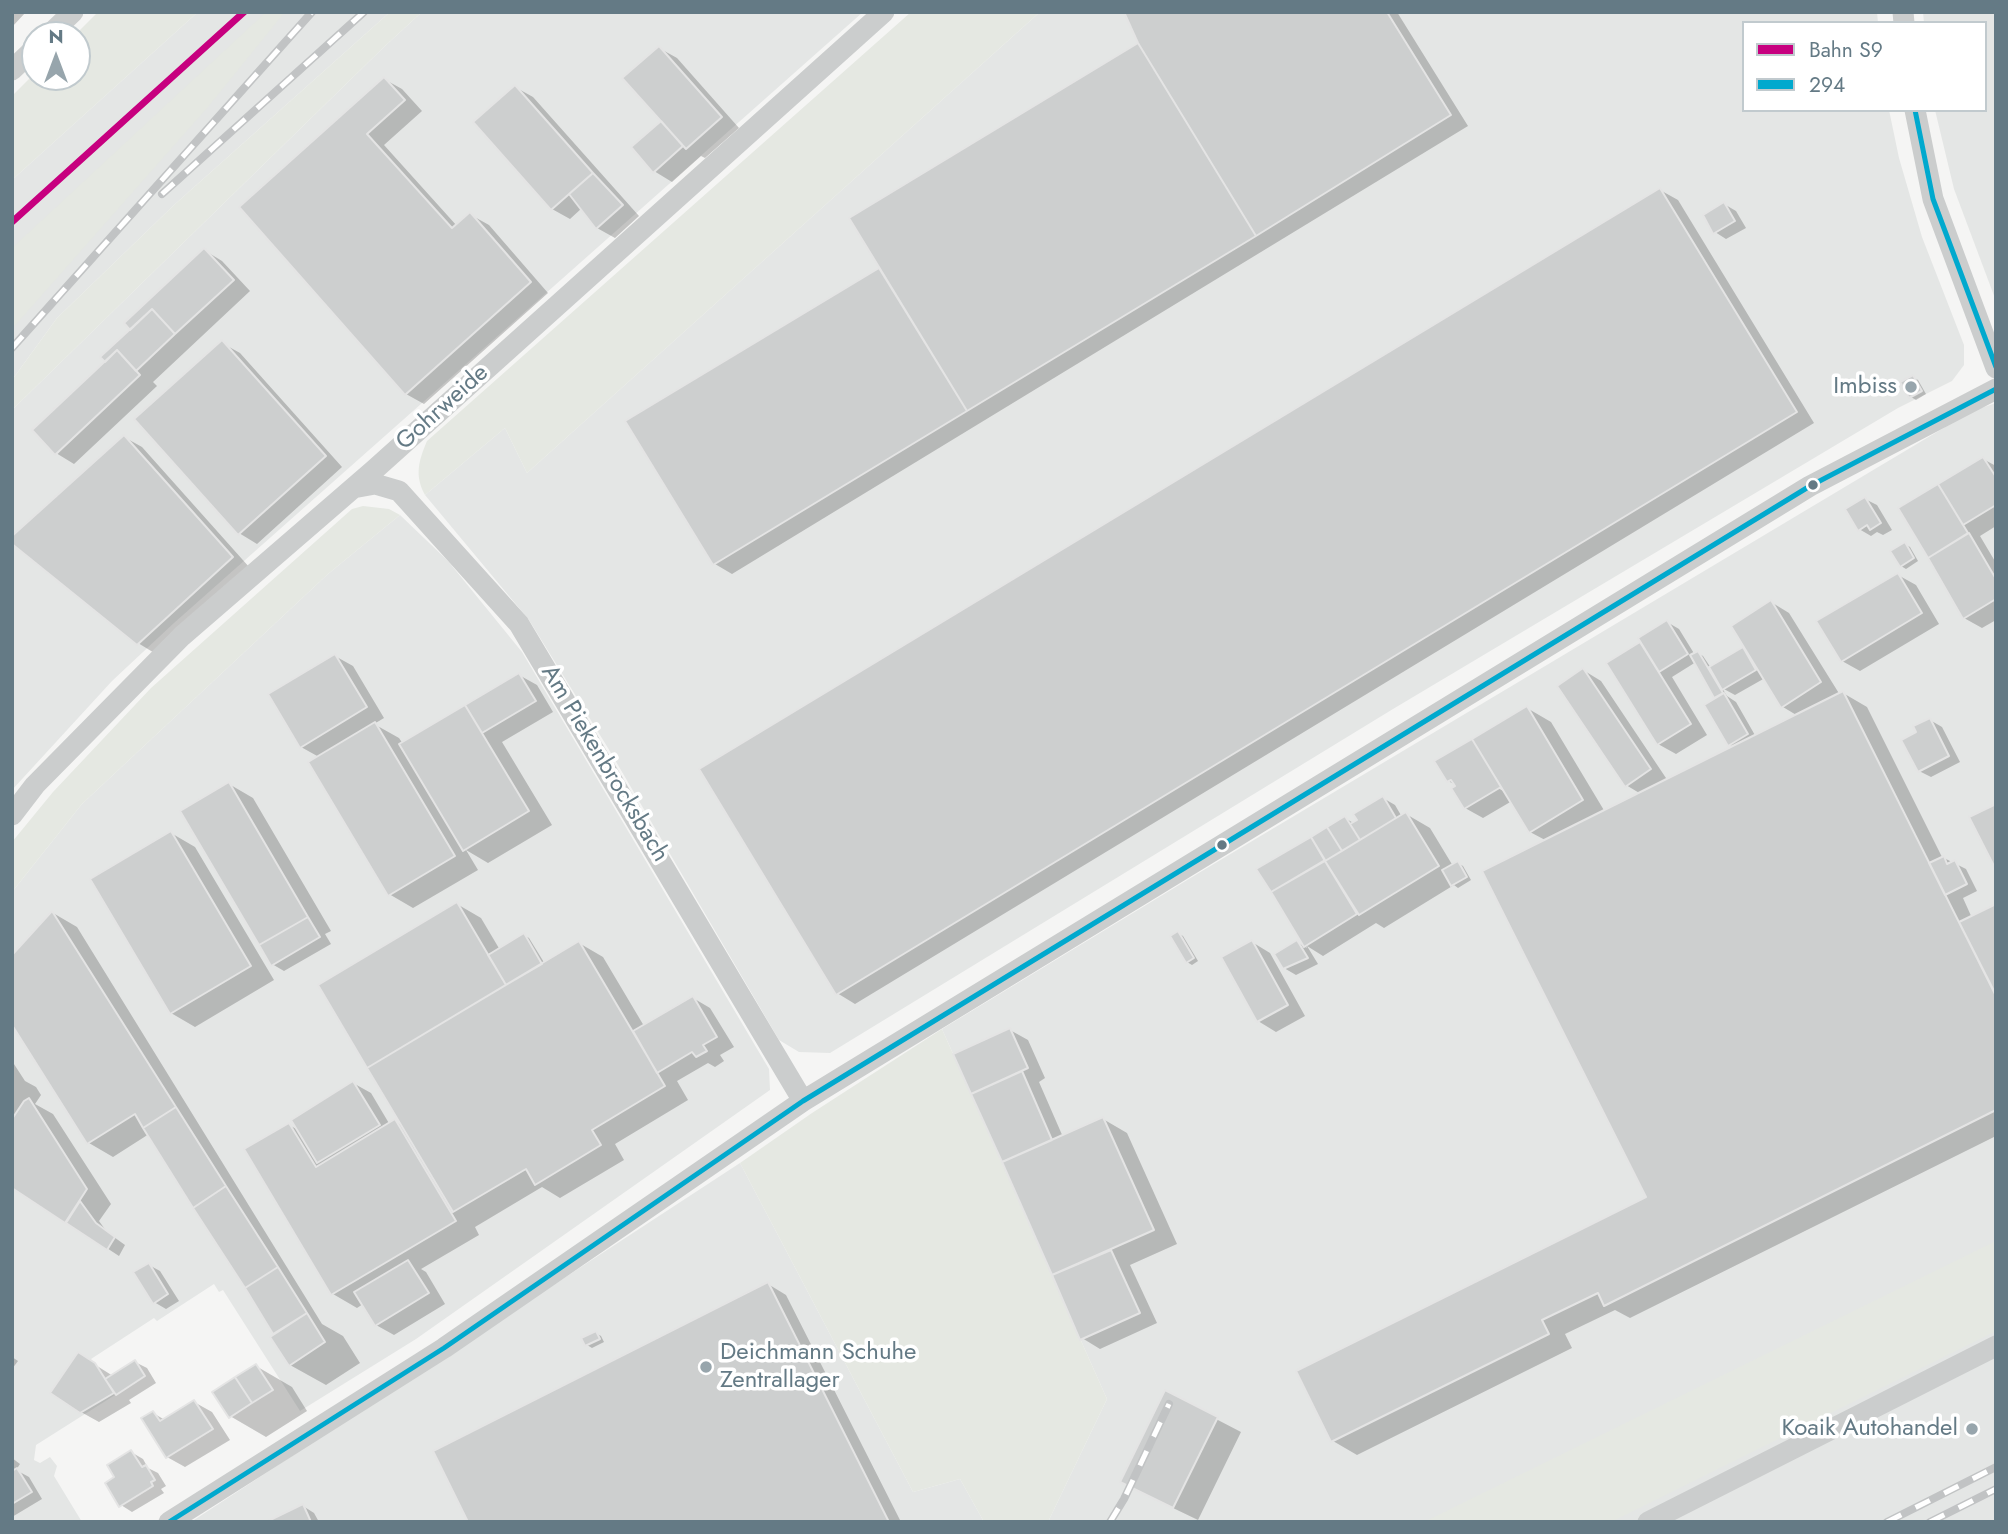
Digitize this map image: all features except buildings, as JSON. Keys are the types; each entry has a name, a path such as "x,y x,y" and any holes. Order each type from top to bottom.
{"street":[{"name":"Gohrweide","path":"12,815 35,785 182,636 353,488 884,12"},
{"path":"1915,112 1933,199 1996,368"},
{"path":"169,1522 444,1348 803,1101 1810,486 1996,389"},
{"name":"Am Piekenbrocksbach","path":"353,488 375,484 399,491 519,624 803,1101"},
{"path":"1648,1522 1996,1346"}],"shaded area":[{"path":"98,12 198,12 12,180 12,96 21,87 21,91 91,91 89,21"},
{"path":"198,12 390,12 174,205 57,318 12,380 12,180"},
{"path":"266,12 285,12 208,107 12,329 12,248"},
{"path":"390,12 422,12 12,410 12,380 57,318 174,205"},
{"path":"422,12 863,12 174,623 112,681 12,790 12,410"},
{"path":"911,12 1040,12 527,473 505,428 425,495 419,468 427,441"},
{"path":"1040,12 1877,12 1878,21 1742,21 1742,112 1889,112 1899,158 1922,237 1964,345 1964,365 1952,381 1898,408 1393,709 830,1053 799,1052 779,1040 608,748 529,620 425,495 505,428 527,473"},
{"path":"1923,12 1996,12 1996,301 1954,189 1935,112 1987,112 1987,21 1924,21"},
{"path":"1996,403 1996,1522 1048,1522 1107,1399 942,1029 1972,411"},
{"path":"363,506 389,509 400,515 328,574 82,804 12,892 12,842 53,792 151,688 352,509"},
{"path":"400,515 448,561 522,652 769,1069 770,1090 416,1339 300,1411 223,1290 219,1292 214,1284 157,1321 154,1318 91,1359 115,1395 36,1445 34,1460 40,1463 50,1457 57,1466 54,1476 82,1522 12,1522 12,892 82,804 328,574"},
{"path":"942,1029 1107,1399 1048,1522 984,1522 960,1479 913,1492 740,1163"},
{"path":"740,1163 913,1492 960,1479 984,1522 191,1522"},
{"path":"1996,1241 1996,1331 1611,1522 1424,1522"}],"railway":[{"path":"12,348 312,12"},
{"path":"162,194 364,12"},
{"path":"1110,1522 1124,1499 1169,1404"},
{"path":"1887,1522 1996,1467"},
{"path":"1930,1522 1996,1489"}],"rail line":[{"name":"S9","path":"12,222 244,12"}],"transit line":[{"name":"294","path":"1915,112 1933,199 1996,367"},
{"name":"294","path":"169,1522 444,1348 803,1101 1810,486 1996,389"}],"place":[{"name":"Imbiss","path":"1911,387"},
{"name":"Deichmann Schuhe Zentrallager","path":"706,1367"},
{"name":"Koaik Autohandel","path":"1972,1429"}]}
